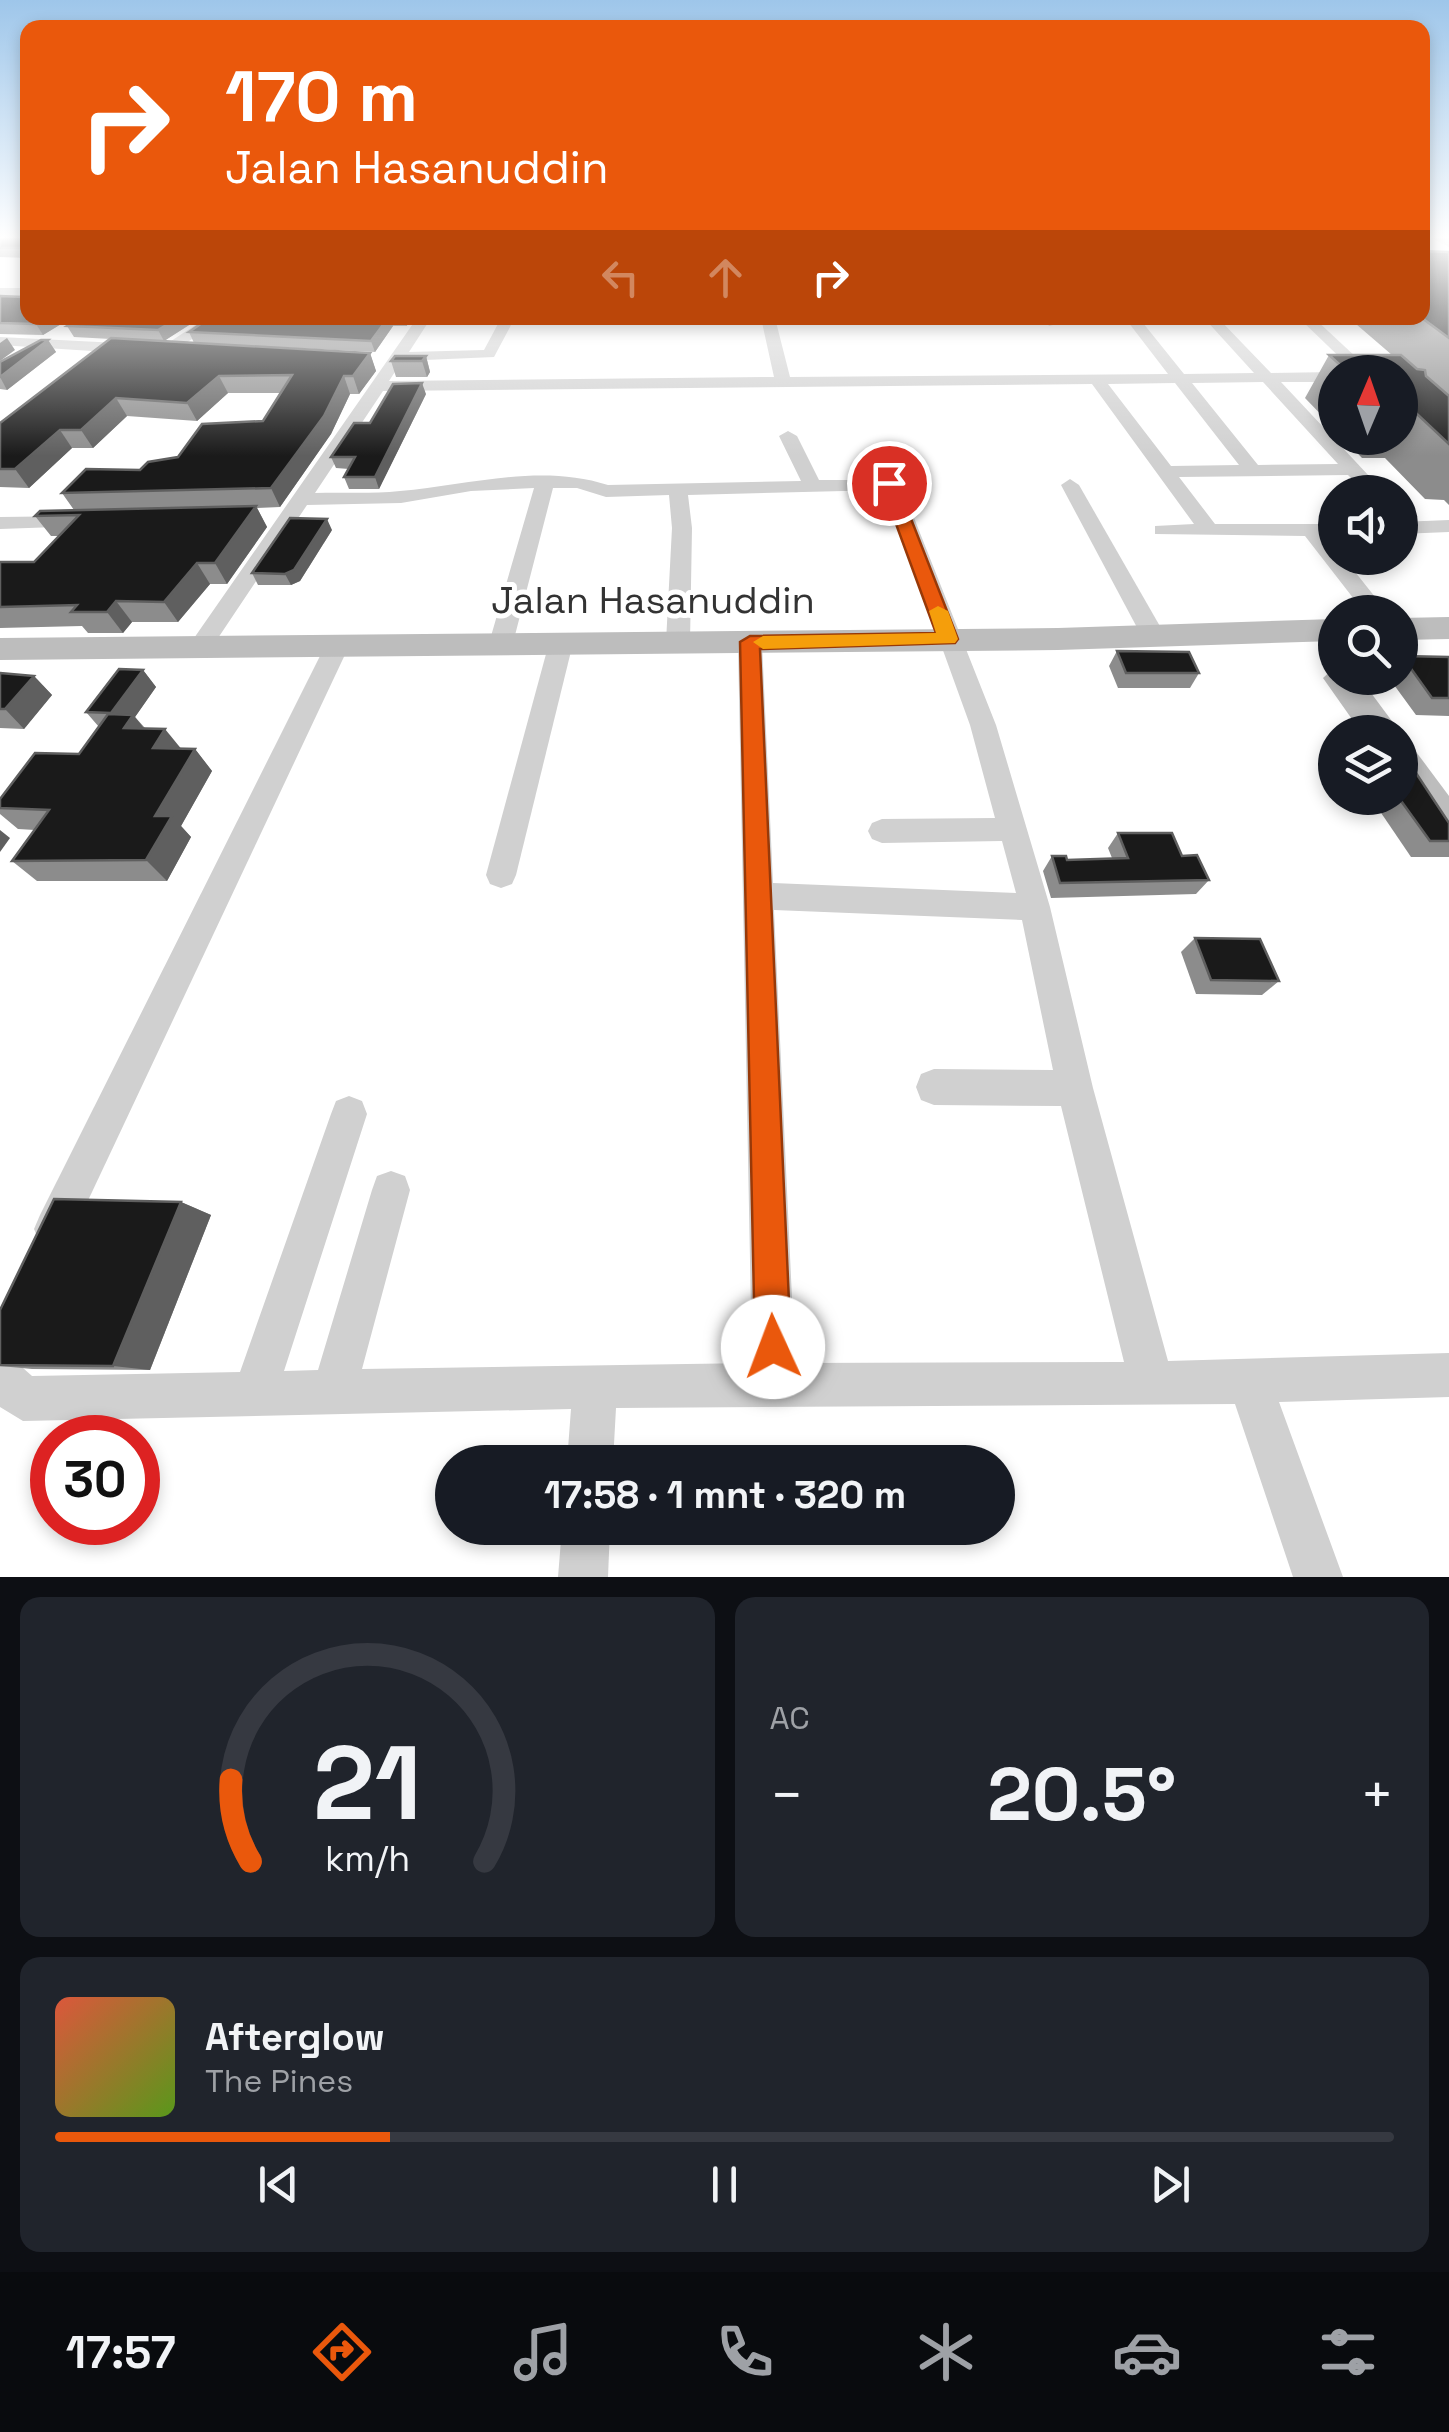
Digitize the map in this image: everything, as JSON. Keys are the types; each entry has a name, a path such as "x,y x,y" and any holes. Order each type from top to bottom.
{"main road":[{"path":"1418,629 1449,628"},
{"name":"Jalan Hasanuddin","path":"0,650 1153,636 1318,630"},
{"path":"1418,784 1449,827"}],"street":[{"path":"167,350 204,325"},
{"path":"200,647 375,386 388,359 418,325"},
{"path":"388,359 489,354 494,352 504,325"},
{"path":"770,325 783,382"},
{"path":"1137,325 1253,471"},
{"path":"1218,325 1357,475"},
{"path":"1314,325 1346,355"},
{"path":"14,362 72,326"},
{"path":"0,341 198,352"},
{"path":"375,386 1318,377"},
{"path":"1096,379 1209,530"},
{"path":"788,436 812,484"},
{"path":"1166,472 1352,470"},
{"path":"501,643 545,482"},
{"path":"265,517 293,508 471,485 578,482 606,490 678,490 892,484 983,725 1034,907 1074,1088 1152,1384"},
{"path":"1070,486 1153,636"},
{"path":"678,490 682,528 678,642"},
{"path":"0,523 97,521"},
{"path":"1418,525 1449,526"},
{"path":"1162,530 1318,530"},
{"path":"750,642 774,1384"},
{"path":"501,875 561,643"},
{"path":"38,1262 338,644"},
{"path":"882,830 1013,829"},
{"path":"758,896 1034,907"},
{"path":"934,1087 1074,1088"},
{"path":"255,1392 349,1114"},
{"path":"334,1390 392,1190"},
{"path":"2,1346 3,1378 23,1399 595,1386 1152,1384 1449,1375"},
{"path":"1250,1382 1318,1577"},
{"path":"591,1445 595,1386"},
{"path":"582,1577 585,1545"}],"building":[{"path":"0,309 20,309 20,324 0,323"},
{"path":"1430,309 1449,309 1449,338 1430,324"},
{"path":"68,325 166,325 158,330"},
{"path":"199,325 383,325 371,341 189,332"},
{"path":"111,338 370,353 353,376 344,376 324,416 271,488 62,493 86,469 140,470 148,462 178,457 202,424 263,421 292,375 219,376 187,403 116,398 81,430 60,430 15,469 0,469 0,423"},
{"path":"48,340 0,377 0,362"},
{"path":"395,356 426,356 422,361 391,361"},
{"path":"1418,369 1425,370 1426,376 1449,396 1449,444 1418,415"},
{"path":"422,383 375,477 344,477 355,457 331,457 354,423 370,423 393,384"},
{"path":"256,506 215,563 197,563 164,602 116,601 107,612 71,612 77,605 0,607 0,562 34,562 79,515 35,516 40,511"},
{"path":"290,518 327,519 294,570 285,574 252,573"},
{"path":"1117,651 1189,652 1199,673 1126,673"},
{"path":"1418,656 1449,657 1449,698 1432,698 1418,678"},
{"path":"119,669 143,670 111,713 86,712"},
{"path":"0,673 34,676 5,709 0,709"},
{"path":"108,714 133,715 124,728 165,729 153,748 195,749 155,816 172,816 146,860 12,861 49,810 0,808 0,799 35,753 79,754"},
{"path":"1418,776 1449,823 1449,841 1430,841 1411,815 1418,815"},
{"path":"1118,833 1172,833 1182,856 1197,855 1209,880 1060,883 1052,856 1066,856 1067,860 1128,858"},
{"path":"1195,938 1260,939 1279,981 1211,980"},
{"path":"54,1199 181,1202 113,1366 0,1365 0,1310"}],"slow traffic":[{"path":"763,642 948,639 938,611"}],"route":[{"path":"773,1347 750,642 948,639 889,483"}]}
